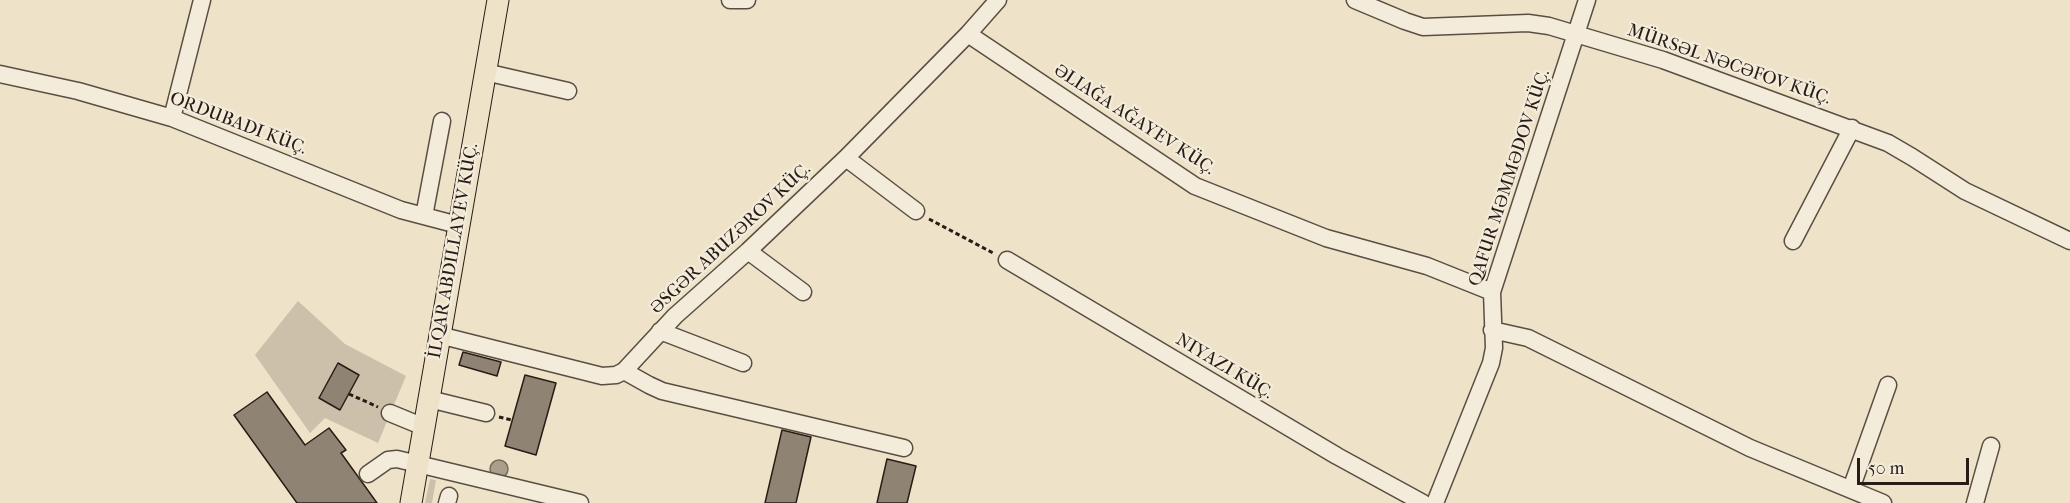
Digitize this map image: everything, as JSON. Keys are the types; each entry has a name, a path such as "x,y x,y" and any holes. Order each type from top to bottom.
{"main road":[{"name":"İLQAR ABDILLAYEV KÜÇ.","path":"411,503 498,0"}],"street":[{"path":"172,118 202,0"},
{"path":"730,0 747,0"},
{"name":"ƏSGƏR ABUZƏROV KÜÇ.","path":"624,371 660,331 846,159 968,34 998,0"},
{"name":"MÜRSƏL NƏCƏFOV KÜÇ.","path":"1355,0 1423,27 1528,23 1576,33 1663,60 1888,143 1965,191 2070,241"},
{"name":"QAFUR MƏMMƏDOV KÜÇ.","path":"1435,503 1486,379 1494,348 1492,292 1587,0"},
{"name":"ƏLIAĞA AĞAYEV KÜÇ.","path":"968,34 1195,186 1326,238 1427,266 1492,292"},
{"path":"485,72 568,91"},
{"name":"ORDUBADI KÜÇ.","path":"0,74 88,93 172,118 401,210 458,225"},
{"path":"424,216 442,121"},
{"path":"1793,240 1852,128"},
{"path":"846,159 916,211"},
{"path":"748,251 803,292"},
{"name":"NIYAZI KÜÇ.","path":"1007,260 1337,456 1423,503"},
{"path":"1492,330 1528,338 1750,448 1883,503"},
{"path":"660,331 743,363"},
{"path":"440,335 602,376 616,375 624,371 662,391 904,448"},
{"path":"1851,489 1888,385"},
{"path":"429,399 486,413"},
{"path":"390,413 424,428"},
{"path":"1975,503 1991,446"},
{"path":"368,474 388,460 397,459 580,503"}],"path":[{"path":"916,211 1007,260"},
{"path":"349,394 390,413"}],"shaded area":[{"path":"298,301 345,344 406,376 378,443 325,418 310,433 255,355"},
{"path":"499,460 505,463 508,469 505,475 499,478 493,475 490,469 493,463"},
{"path":"430,479 436,480 432,503 425,503"}],"building":[{"path":"463,352 501,362 497,376 459,365"},
{"path":"338,363 359,375 340,410 319,398"},
{"path":"525,375 556,383 536,455 505,446"},
{"path":"267,392 305,445 329,428 346,450 341,453 377,503 297,503 234,415"},
{"path":"782,430 811,437 796,503 765,503"},
{"path":"887,459 916,466 907,503 877,503"}]}
